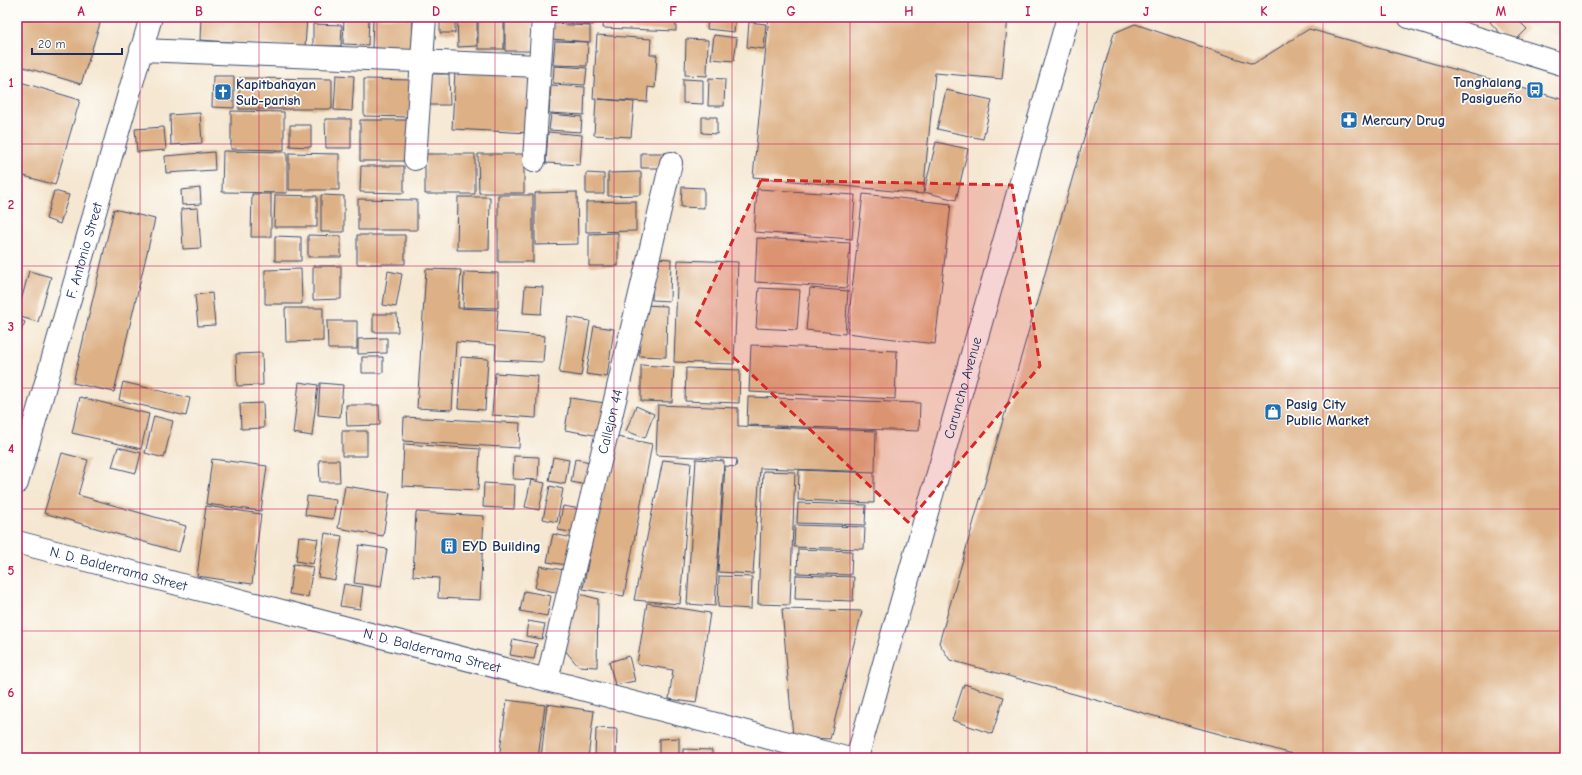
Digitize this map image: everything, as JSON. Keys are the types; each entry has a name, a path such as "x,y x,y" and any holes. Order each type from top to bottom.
{"street":[{"name":"F. Antonio Street","path":"17,483 151,17"},
{"path":"415,159 425,17"},
{"path":"534,161 543,17"},
{"name":"Caruncho Avenue","path":"857,758 1068,17"},
{"path":"1409,17 1565,65"},
{"path":"141,50 539,66"},
{"name":"Callejon 44","path":"546,680 614,404 671,163"},
{"name":"N. D. Balderrama Street","path":"17,542 846,758"}],"highlighted area":[{"path":"761,180 1012,185 1040,366 908,522 695,321"}],"shaded area":[{"path":"1498,17 1565,17 1565,37"}],"building":[{"path":"17,17 102,17 81,84 17,65"},
{"path":"201,17 307,17 305,47 200,40"},
{"path":"317,17 342,17 342,21 317,20"},
{"path":"344,17 369,17 368,45 343,44"},
{"path":"373,17 413,19 412,50 372,48"},
{"path":"440,17 455,17 455,33 440,33"},
{"path":"457,17 477,17 477,46 458,47"},
{"path":"478,17 504,17 504,49 478,49"},
{"path":"505,17 532,17 532,51 505,51"},
{"path":"554,17 594,17 593,25 553,22"},
{"path":"604,17 676,17 676,31 603,28"},
{"path":"688,17 706,17 705,20"},
{"path":"708,17 736,17 734,32 707,29"},
{"path":"769,17 1008,17 1002,79 935,73 923,194 753,177"},
{"path":"1496,17 1515,17 1527,29 1511,45 1490,22"},
{"path":"749,22 766,24 764,49 747,47"},
{"path":"313,24 342,25 341,46 313,46"},
{"path":"552,24 590,26 590,42 551,39"},
{"name":"Pasig City Public Market","path":"1135,24 1253,64 1309,29 1565,100 1565,758 1307,758 950,660 939,643 1114,33"},
{"path":"597,35 651,39 650,55 657,55 655,88 648,87 647,102 599,99 634,102 631,137 594,135 596,99 593,99"},
{"path":"714,35 737,38 734,61 711,59"},
{"path":"686,39 708,40 707,76 685,75"},
{"path":"555,41 588,42 587,66 553,65"},
{"path":"554,66 587,68 585,85 553,83"},
{"path":"455,71 532,75 529,133 452,129"},
{"path":"429,74 449,74 450,105 430,105"},
{"path":"336,75 354,76 352,111 334,110"},
{"name":"Kapitbahayan Sub-parish","path":"213,76 234,76 234,108 212,107"},
{"path":"239,78 332,79 332,109 239,109"},
{"path":"709,78 725,79 724,106 708,106"},
{"path":"364,79 412,80 411,117 364,116"},
{"path":"683,79 703,80 703,104 683,103"},
{"path":"17,81 80,100 55,185 17,174"},
{"path":"551,85 585,87 584,115 549,113"},
{"path":"946,90 992,100 983,139 937,129"},
{"path":"231,111 284,112 284,150 231,149"},
{"path":"200,113 202,143 171,145 170,115"},
{"path":"551,114 582,117 581,132 549,130"},
{"path":"702,117 717,117 717,134 702,133"},
{"path":"325,119 351,119 351,148 326,148"},
{"path":"360,120 410,120 409,161 360,161"},
{"path":"290,125 311,125 311,147 290,146"},
{"path":"164,127 166,150 137,152 135,129"},
{"path":"548,132 582,135 580,165 546,163"},
{"path":"936,142 968,149 956,200 924,192"},
{"path":"223,151 287,152 287,193 222,192"},
{"path":"214,152 215,170 166,173 165,156"},
{"path":"289,153 339,154 339,190 289,190"},
{"path":"641,153 666,153 666,168 641,168"},
{"path":"425,154 475,154 475,194 425,194"},
{"path":"478,154 524,154 524,193 479,193"},
{"path":"361,166 404,166 404,193 360,192"},
{"path":"641,172 641,195 608,196 608,173"},
{"path":"586,173 604,174 604,194 586,194"},
{"path":"682,187 704,188 704,208 681,207"},
{"path":"200,188 201,204 182,205 181,190"},
{"path":"757,189 855,195 852,239 754,232"},
{"path":"54,191 69,195 60,224 46,219"},
{"path":"577,192 578,244 535,245 535,193"},
{"path":"252,194 271,194 271,237 251,237"},
{"path":"863,194 951,204 935,344 847,333"},
{"path":"275,195 317,196 317,227 274,227"},
{"path":"321,195 344,196 344,232 321,232"},
{"path":"498,195 533,195 533,262 498,262"},
{"path":"458,197 490,197 489,250 457,250"},
{"path":"358,199 417,200 417,230 358,230"},
{"path":"636,201 636,231 586,232 586,202"},
{"path":"198,208 201,248 183,249 181,209"},
{"path":"114,209 155,219 114,392 73,383"},
{"path":"618,233 618,266 589,266 589,234"},
{"path":"308,235 341,236 341,257 308,257"},
{"path":"357,235 405,235 405,264 357,264"},
{"path":"275,236 301,237 301,261 275,261"},
{"path":"757,238 850,243 847,288 755,282"},
{"path":"653,258 671,259 670,301 652,300"},
{"path":"678,260 738,262 734,364 674,362"},
{"path":"313,266 341,266 341,299 313,300"},
{"path":"301,269 302,304 265,304 265,270"},
{"path":"426,269 461,270 458,308 498,310 496,332 545,336 543,362 495,360 496,345 456,342 452,410 417,408"},
{"path":"29,271 51,277 38,322 17,316"},
{"path":"388,271 402,274 396,307 383,305"},
{"path":"464,272 498,273 498,308 463,307"},
{"path":"525,286 543,287 541,314 523,313"},
{"path":"759,288 800,290 797,330 756,328"},
{"path":"810,288 848,291 845,334 806,330"},
{"path":"212,293 215,325 198,326 195,295"},
{"path":"641,305 667,306 666,357 639,356"},
{"path":"285,308 323,308 323,341 286,342"},
{"path":"373,314 397,314 398,332 373,332"},
{"path":"568,317 590,321 581,376 559,373"},
{"path":"17,318 25,322 17,341"},
{"path":"327,321 357,321 357,349 328,349"},
{"path":"594,326 614,329 607,377 586,374"},
{"path":"387,338 387,353 358,354 358,339"},
{"path":"751,345 897,351 895,399 749,392"},
{"path":"262,353 263,385 237,386 236,354"},
{"path":"362,357 383,357 383,373 362,373"},
{"path":"461,357 488,359 485,410 458,408"},
{"path":"641,365 674,367 672,402 641,401"},
{"path":"686,368 740,370 739,403 685,401"},
{"path":"495,373 538,376 536,418 492,415"},
{"path":"123,382 190,398 186,416 119,400"},
{"path":"299,382 318,385 312,436 293,433"},
{"path":"320,383 343,385 340,417 318,415"},
{"path":"80,397 149,414 141,449 72,433"},
{"path":"748,397 920,403 919,431 747,425"},
{"path":"570,398 605,403 600,436 565,430"},
{"path":"263,403 264,428 241,429 240,404"},
{"path":"346,405 379,405 380,425 347,426"},
{"path":"658,405 738,408 738,426 876,431 875,472 760,468 753,574 718,572 725,466 736,467 737,459 656,455"},
{"path":"636,406 654,414 645,438 626,431"},
{"path":"154,416 173,421 164,458 145,453"},
{"path":"404,417 520,423 519,448 403,441"},
{"path":"342,431 367,431 367,456 342,456"},
{"path":"612,436 652,444 624,596 583,589"},
{"path":"404,444 480,449 478,490 402,486"},
{"path":"118,447 141,453 136,473 112,467"},
{"path":"62,453 88,460 78,495 186,526 179,552 44,513"},
{"path":"514,456 539,457 538,480 513,479"},
{"path":"553,457 569,460 565,484 549,481"},
{"path":"212,459 267,466 261,511 206,504"},
{"path":"575,459 595,463 592,486 571,482"},
{"path":"696,459 724,461 715,606 687,604"},
{"path":"319,460 339,460 340,482 320,482"},
{"path":"663,460 691,463 680,604 634,600"},
{"path":"799,470 874,473 874,503 798,500"},
{"path":"763,471 795,472 790,605 758,604"},
{"path":"531,480 545,483 539,510 525,507"},
{"path":"484,483 515,485 514,509 483,507"},
{"path":"345,486 390,493 383,536 338,528"},
{"path":"550,486 563,489 557,522 543,519"},
{"path":"307,496 336,500 333,519 305,515"},
{"path":"798,503 866,505 865,525 797,523"},
{"path":"206,506 261,514 252,584 197,576"},
{"path":"563,506 581,509 576,533 558,530"},
{"name":"EYD Building","path":"416,512 484,516 480,600 438,598 439,578 413,576"},
{"path":"795,525 865,527 864,549 794,547"},
{"path":"325,533 342,536 335,580 318,577"},
{"path":"553,534 573,538 567,565 547,562"},
{"path":"299,536 318,539 313,564 296,561"},
{"path":"359,545 387,549 381,587 354,583"},
{"path":"798,549 852,551 851,575 797,573"},
{"path":"293,564 313,567 308,597 289,594"},
{"path":"540,566 564,570 560,593 535,588"},
{"path":"796,575 854,577 853,601 795,599"},
{"path":"719,576 752,577 751,609 718,607"},
{"path":"344,584 363,587 360,609 340,606"},
{"path":"524,591 551,596 547,616 520,611"},
{"path":"576,593 598,599 597,667 578,666 564,649"},
{"path":"647,603 710,613 696,703 669,699 673,670 637,664"},
{"path":"782,609 862,611 830,739 793,737"},
{"path":"528,621 545,624 542,639 526,636"},
{"path":"513,639 537,644 534,659 510,655"},
{"path":"629,656 635,681 615,685 609,662"},
{"path":"964,684 1004,697 992,734 952,720"},
{"path":"507,700 545,705 538,758 499,758"},
{"path":"547,704 594,711 588,758 541,758"},
{"path":"596,728 617,729 616,758 595,758"},
{"path":"679,738 679,758 659,758 659,739"},
{"path":"683,749 712,750 712,758 683,758"}],"place":[{"name":"Tanghalang Pasigueño","path":"1535,90"},
{"name":"Kapitbahayan Sub-parish","path":"223,92"},
{"name":"Mercury Drug","path":"1349,120"},
{"name":"Pasig City Public Market","path":"1273,412"},
{"name":"EYD Building","path":"449,546"}]}
